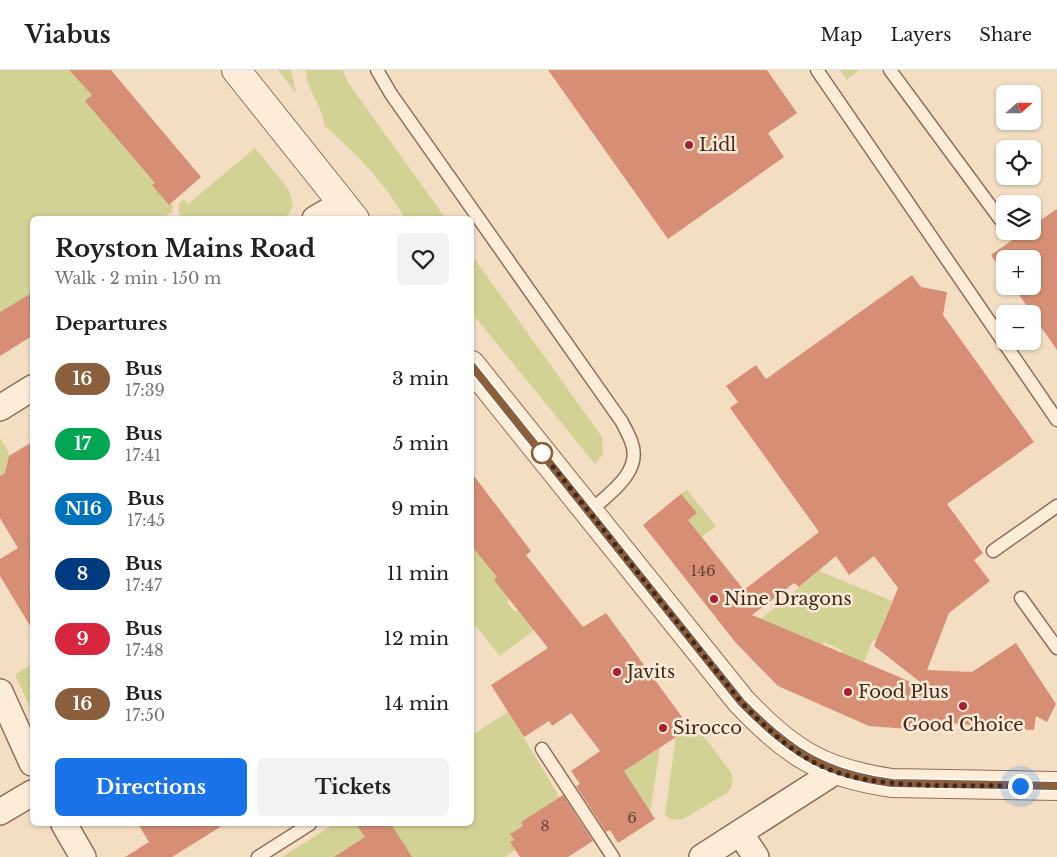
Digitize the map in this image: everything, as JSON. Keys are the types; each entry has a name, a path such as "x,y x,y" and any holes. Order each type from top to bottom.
{"street":[{"path":"236,70 348,211 328,216"},
{"path":"474,369 741,702 760,722 800,753 817,764 836,771 892,783 1057,786"},
{"path":"0,408 30,389"},
{"path":"0,692 30,752"},
{"path":"702,857 836,771"},
{"path":"0,812 30,794"},
{"path":"65,826 83,857"},
{"path":"740,832 756,857"}],"lane":[{"path":"377,70 391,94 622,422 632,443 633,459 627,475 589,512"},
{"path":"817,70 1057,420"},
{"path":"890,70 996,214"},
{"path":"993,551 1057,506"},
{"path":"1022,598 1057,648"},
{"path":"542,749 613,857"},
{"path":"258,857 307,826"}],"shaded area":[{"path":"0,70 69,70 93,94 159,179 153,185 173,206 172,212 165,216 30,216 30,294 0,312"},
{"path":"278,70 291,70 296,93"},
{"path":"306,70 343,70 347,81 444,216 403,216 379,180 324,125 321,112 307,78"},
{"path":"840,70 859,70 847,80"},
{"path":"255,148 289,190 293,206 286,216 181,216 178,210 179,203 184,199 188,204"},
{"path":"474,258 602,437 603,454 595,464 474,316"},
{"path":"0,438 11,457 11,470 0,476"},
{"path":"687,490 716,526 702,537 688,520 681,494"},
{"path":"474,543 500,575 509,599 507,602 515,612 519,610 534,630 500,656 474,624"},
{"path":"819,571 892,601 876,641 873,640 858,676 837,667 843,651 824,642 822,645 765,622 740,647 736,643 757,622"},
{"path":"30,665 30,707 15,675"},
{"path":"508,712 588,844 582,848 553,802 521,822 529,834 525,837 519,828 510,834 514,840 510,842 515,850 505,857 282,857 331,826 474,826 474,734"},
{"path":"695,725 730,771 733,777 731,788 727,793 683,819 672,820 665,815 676,737"},
{"path":"660,748 650,813 624,771"}],"building":[{"path":"69,70 111,70 201,177 169,205 152,185 155,183 85,101 92,95"},
{"name":"Lidl","path":"548,70 767,70 797,113 768,133 784,157 668,239"},
{"path":"1057,209 1057,350 1041,327 1041,305 1026,305 1019,295 1041,295 1041,250 998,250 1012,240 1041,240 1041,220"},
{"path":"996,251 996,262 991,255"},
{"path":"912,275 921,287 947,292 943,315 1034,442 947,504 983,553 974,560 990,581 949,613 927,670 972,672 1016,643 1056,704 1047,722 1036,716 1034,730 971,727 971,725 921,720 921,730 869,726 778,686 736,643 643,525 681,494 697,513 688,520 744,590 819,532 730,408 738,402 726,386 756,365 766,379","holes":["836,556 849,575 874,556 898,588 874,646 924,685 923,687 752,615 794,583 799,587"]},
{"path":"30,294 30,337 0,356 0,312"},
{"path":"30,443 30,626 0,576 0,559 18,548 0,518 0,476 5,473 9,456"},
{"path":"474,476 531,551 526,555 583,627 606,613 690,728 624,771 655,819 618,843 610,830 606,832 576,786 580,784 571,771 600,751 571,713 552,726 549,721 524,737 491,685 548,648 494,580 497,577 474,549"},
{"path":"563,795 593,841 568,857 520,857 510,842 514,840 510,834 523,826 521,822"},
{"path":"139,826 222,826 172,857 125,857 149,842"},
{"path":"357,826 392,826 412,857 334,857 365,837"}],"bus line":[{"name":"16","path":"474,369 741,702 779,738 817,764 852,776 871,780 892,783 1057,786"}],"place":[{"name":"Lidl","path":"689,145"},
{"name":"Nine Dragons","path":"714,599"},
{"name":"Javits","path":"617,672"},
{"name":"Food Plus","path":"848,692"},
{"name":"Good Choice","path":"963,706"},
{"name":"Sirocco","path":"663,728"}],"route":[{"path":"542,453 612,543 741,702 760,722 800,753 817,764 852,776 871,780 892,783 1020,786"}]}
